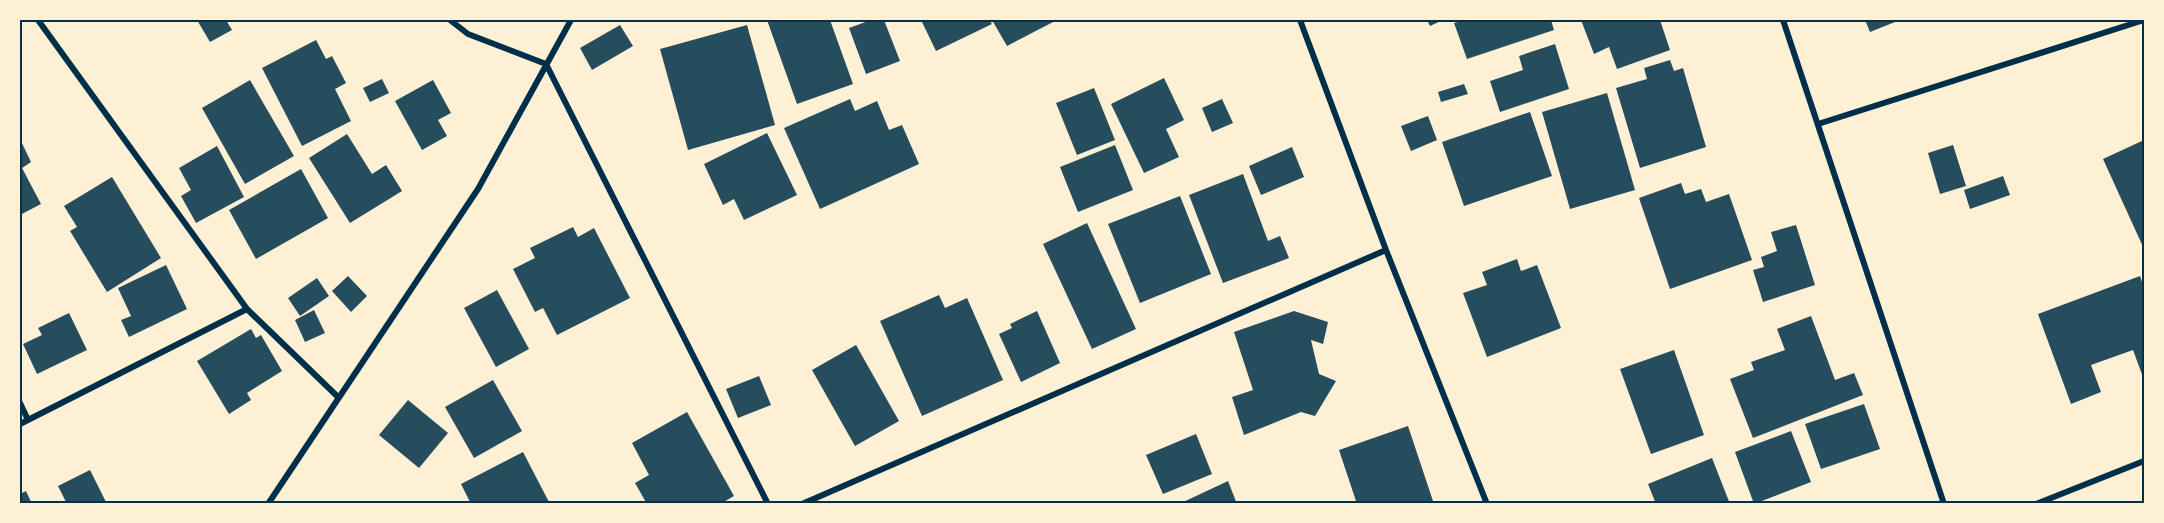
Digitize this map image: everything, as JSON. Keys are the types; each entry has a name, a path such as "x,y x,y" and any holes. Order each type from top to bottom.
{"street":[{"path":"39,20 247,309 338,397"},
{"path":"450,20 468,34 546,64 768,504"},
{"path":"268,504 478,189 571,20"},
{"path":"1300,20 1386,250 1487,504"},
{"path":"1783,20 1944,504"},
{"path":"1818,124 2144,20"},
{"path":"802,504 1386,250"},
{"path":"20,424 247,309"},
{"path":"20,403 28,420"},
{"path":"2036,504 2145,461"}],"building":[{"path":"197,20 226,20 232,30 210,42"},
{"path":"767,20 830,20 853,84 797,104"},
{"path":"871,20 884,20 900,61 866,74 849,28"},
{"path":"921,20 989,20 992,24 936,51"},
{"path":"992,20 1057,20 1007,46"},
{"path":"1427,20 1443,20 1430,26"},
{"path":"1465,20 1551,20 1554,30 1467,59 1454,23"},
{"path":"1581,20 1660,20 1670,50 1617,69 1609,47 1594,54"},
{"path":"1865,20 1900,20 1870,32"},
{"path":"620,25 633,46 592,70 580,48"},
{"path":"747,25 775,125 688,150 660,49"},
{"path":"316,40 326,59 332,56 346,83 335,89 351,121 302,146 262,68"},
{"path":"1555,44 1569,89 1500,112 1490,81 1523,70 1519,56"},
{"path":"1670,60 1674,71 1683,68 1706,147 1640,168 1616,88 1647,79 1644,68"},
{"path":"1164,78 1184,120 1166,129 1179,157 1144,173 1111,104"},
{"path":"382,79 389,93 370,102 363,88"},
{"path":"250,80 294,156 245,184 202,108"},
{"path":"433,80 451,113 438,120 447,136 422,150 395,101"},
{"path":"1464,84 1468,94 1441,102 1438,92"},
{"path":"1094,88 1115,140 1077,155 1056,103"},
{"path":"1607,93 1635,190 1570,209 1542,112"},
{"path":"850,99 855,111 877,101 889,130 902,125 919,164 820,209 784,128"},
{"path":"1222,99 1233,123 1212,132 1202,108"},
{"path":"1530,112 1552,176 1464,206 1442,142"},
{"path":"1428,116 1437,140 1411,151 1401,126"},
{"path":"767,133 797,195 744,220 734,199 723,205 704,164"},
{"path":"347,134 372,174 386,165 402,191 350,223 309,158"},
{"path":"20,139 31,162 22,168 41,204 20,215"},
{"path":"2144,140 2144,249 2103,159"},
{"path":"1115,145 1133,190 1078,212 1060,167"},
{"path":"1953,145 1966,186 1940,194 1928,153"},
{"path":"217,146 244,197 196,223 181,196 191,190 179,168"},
{"path":"1292,147 1304,177 1261,195 1249,166"},
{"path":"301,169 328,218 256,259 229,210"},
{"path":"1243,174 1268,241 1280,236 1289,258 1223,283 1189,195"},
{"path":"2003,176 2010,195 1970,209 1964,190"},
{"path":"112,177 161,258 107,292 70,231 77,227 64,206"},
{"path":"1681,183 1685,194 1701,189 1706,202 1729,194 1752,260 1670,289 1639,198"},
{"path":"1180,196 1211,274 1140,303 1108,224"},
{"path":"1087,223 1136,329 1092,349 1043,244"},
{"path":"1796,225 1815,285 1763,302 1753,270 1764,267 1761,257 1777,251 1771,232"},
{"path":"573,227 578,237 594,228 630,298 557,335 543,308 535,312 513,269 535,258 530,248"},
{"path":"1517,259 1521,271 1537,265 1561,328 1487,357 1463,293 1487,285 1482,272"},
{"path":"166,265 187,309 129,337 121,320 131,316 118,288"},
{"path":"348,276 367,296 351,312 332,291"},
{"path":"2140,276 2144,288 2144,380 2133,350 2091,365 2101,392 2071,404 2038,314"},
{"path":"317,278 329,296 300,316 288,298"},
{"path":"497,290 529,349 496,367 464,308"},
{"path":"939,295 945,308 967,298 1003,380 922,416 880,321"},
{"path":"314,310 325,333 305,342 295,320"},
{"path":"1037,311 1060,363 1021,382 999,334 1012,328 1010,324"},
{"path":"1294,311 1328,322 1323,344 1311,340 1319,374 1336,381 1315,416 1301,412 1244,435 1232,397 1253,390 1234,332"},
{"path":"69,313 87,350 37,374 23,344 42,335 38,328"},
{"path":"1811,316 1835,380 1854,373 1863,395 1753,438 1730,379 1754,370 1751,362 1785,350 1777,329"},
{"path":"251,329 256,338 261,335 282,371 247,393 251,400 229,414 197,361"},
{"path":"856,345 899,421 855,446 812,370"},
{"path":"1674,350 1704,435 1651,454 1620,369"},
{"path":"759,376 771,405 738,418 726,389"},
{"path":"493,380 522,431 474,458 445,407"},
{"path":"408,400 448,433 419,468 379,435"},
{"path":"1864,404 1880,449 1821,469 1805,424"},
{"path":"687,412 734,496 720,504 647,504 635,483 649,475 632,443"},
{"path":"1408,426 1434,504 1357,504 1339,450"},
{"path":"1791,431 1811,482 1754,504 1735,452"},
{"path":"1196,434 1212,474 1163,494 1146,455"},
{"path":"523,452 550,504 471,504 461,484"},
{"path":"1712,458 1730,504 1656,504 1648,484"},
{"path":"90,470 106,502 67,504 58,486"},
{"path":"1228,481 1237,504 1179,504"},
{"path":"26,491 32,504 20,504 20,494"}]}
